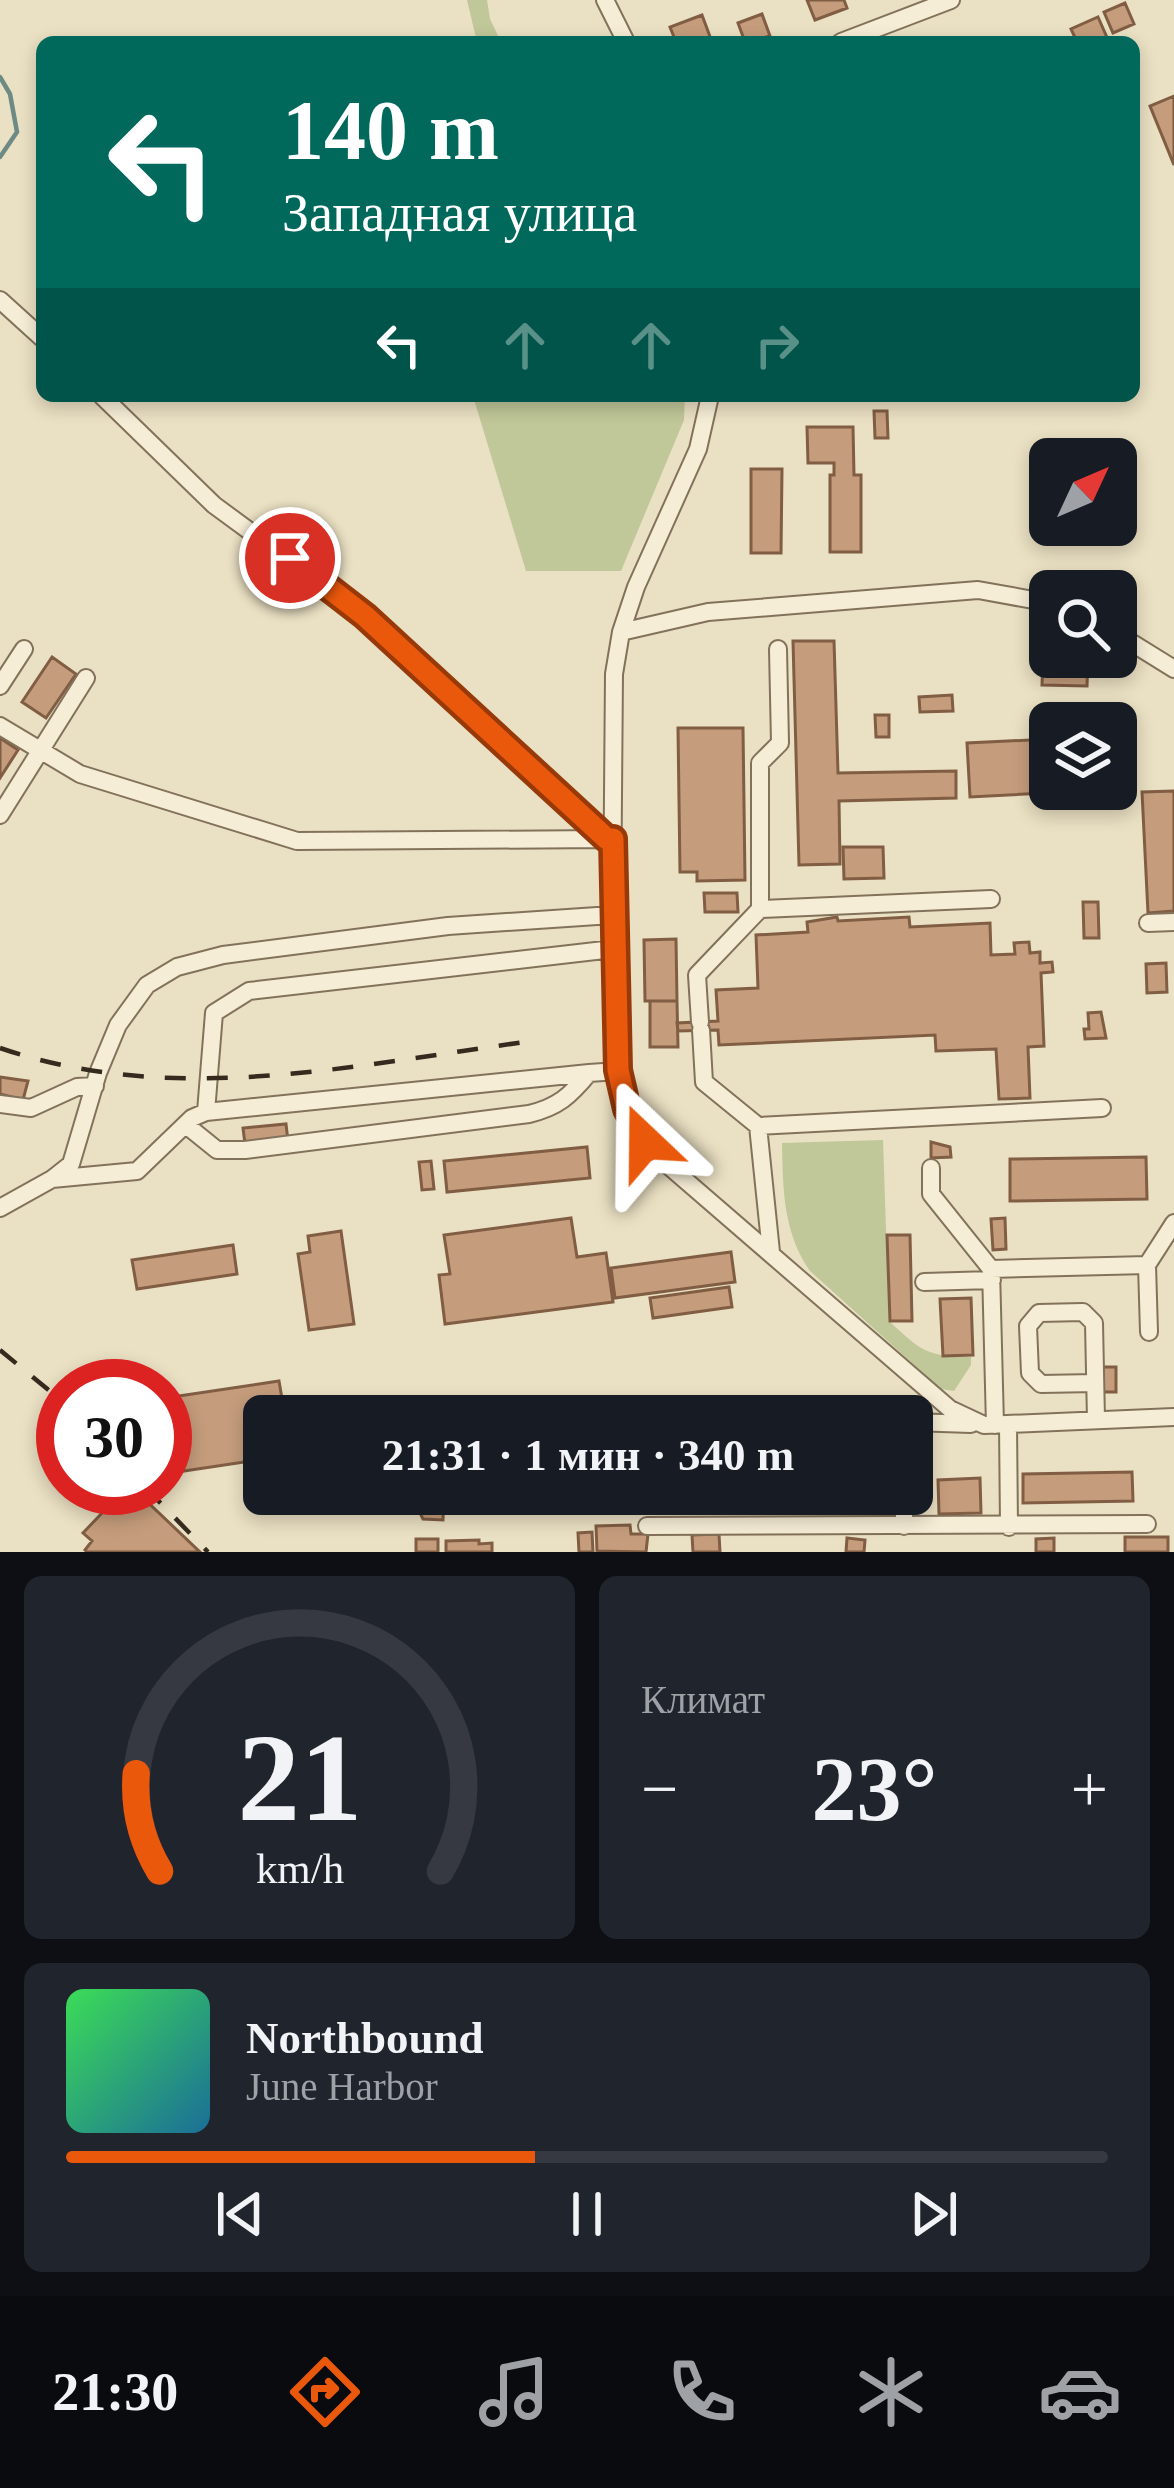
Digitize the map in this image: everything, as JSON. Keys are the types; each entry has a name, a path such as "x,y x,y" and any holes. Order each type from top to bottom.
{"street":[{"path":"605,0 623,36"},
{"path":"857,36 951,0"},
{"path":"0,300 36,333"},
{"path":"108,402 214,505 365,616 610,839"},
{"path":"709,402 698,448 636,587 614,674 613,949 618,1070 627,1109 645,1142 950,1409 996,1425"},
{"path":"621,632 708,612 978,590 1029,598"},
{"path":"1137,647 1174,669"},
{"path":"0,686 24,649"},
{"path":"778,649 780,743 760,763 760,909 697,975 704,1082 758,1126 1102,1108"},
{"path":"0,815 86,678"},
{"path":"0,726 80,774 297,842 610,839"},
{"path":"760,909 991,899"},
{"path":"0,1208 71,1164 118,1025 147,985 178,967 223,955 448,926 612,915"},
{"path":"1148,923 1174,922"},
{"path":"206,1112 214,1013 249,991 613,949"},
{"path":"52,1179 136,1171 206,1112 618,1070"},
{"path":"185,1125 217,1150 244,1150 529,1114 551,1109 569,1097 589,1072"},
{"path":"0,1104 31,1108 77,1087 94,1086"},
{"path":"758,1126 771,1252"},
{"path":"931,1168 931,1194 991,1275 996,1425 1009,1527"},
{"path":"1149,1332 1147,1265 1174,1223"},
{"path":"924,1282 1147,1265"},
{"path":"1095,1383 1041,1384 1030,1373 1028,1326 1039,1313 1083,1312 1094,1323 1096,1420"},
{"path":"933,1423 996,1425 1174,1417"},
{"path":"904,1515 904,1526"},
{"path":"647,1526 1147,1525"}],"green space":[{"path":"467,0 487,0 498,36 476,36"},
{"path":"475,402 685,402 684,420 621,571 526,571"},
{"path":"883,1140 889,1321 925,1350 971,1357 954,1391 941,1389 810,1271 794,1241 784,1193 782,1143"}],"building":[{"path":"807,0 844,0 847,8 815,20"},
{"path":"1125,3 1134,24 1113,33 1104,12"},
{"path":"762,14 770,36 743,36 738,23"},
{"path":"702,15 710,36 674,36 670,27"},
{"path":"1098,17 1106,36 1074,36 1071,29"},
{"path":"1174,96 1174,165 1150,106"},
{"path":"874,411 887,411 888,438 875,438"},
{"path":"807,427 853,427 854,475 861,475 861,552 830,552 834,463 808,463"},
{"path":"751,469 782,469 781,553 751,553"},
{"path":"793,641 834,641 838,773 956,771 956,798 839,801 840,864 799,865"},
{"path":"52,657 76,674 46,718 22,702"},
{"path":"1042,678 1087,678 1087,686 1042,685"},
{"path":"952,695 953,711 920,712 919,697"},
{"path":"875,715 889,715 889,737 876,737"},
{"path":"678,728 743,728 745,880 697,881 697,872 680,872"},
{"path":"0,738 18,750 0,778"},
{"path":"1029,740 1029,794 970,797 967,743"},
{"path":"1174,791 1174,911 1148,913 1142,792"},
{"path":"843,847 883,847 884,878 844,879"},
{"path":"704,893 737,893 738,912 705,912"},
{"path":"1083,902 1098,902 1099,938 1084,938"},
{"path":"837,917 838,921 909,917 910,927 990,923 991,955 1015,954 1014,943 1029,942 1030,953 1040,952 1040,963 1052,962 1053,972 1041,973 1044,1046 1028,1047 1030,1098 999,1099 996,1049 936,1051 935,1035 719,1045 718,1030 678,1031 677,1023 718,1021 716,990 758,988 756,935 808,932 807,922"},
{"path":"676,939 677,1001 645,1001 644,940"},
{"path":"1166,963 1167,992 1147,993 1146,964"},
{"path":"650,1001 677,1001 678,1047 650,1047"},
{"path":"1101,1012 1106,1038 1085,1039 1088,1013"},
{"path":"0,1077 28,1081 23,1100 0,1094"},
{"path":"286,1124 288,1141 245,1144 243,1128"},
{"path":"931,1142 950,1147 951,1157 931,1158"},
{"path":"587,1147 590,1178 447,1192 444,1161"},
{"path":"1146,1157 1147,1199 1010,1201 1010,1159"},
{"path":"431,1161 434,1189 422,1190 419,1162"},
{"path":"571,1218 577,1257 606,1253 613,1302 445,1324 439,1275 450,1274 444,1235"},
{"path":"1005,1218 1006,1249 993,1250 991,1219"},
{"path":"341,1231 354,1324 309,1330 298,1254 310,1252 308,1236"},
{"path":"887,1235 910,1235 912,1321 890,1321"},
{"path":"233,1245 237,1274 137,1289 132,1260"},
{"path":"731,1252 735,1282 615,1298 611,1268"},
{"path":"729,1287 732,1307 653,1318 650,1298"},
{"path":"971,1298 973,1355 943,1356 940,1299"},
{"path":"1101,1367 1116,1367 1116,1392 1102,1392"},
{"path":"279,1381 281,1395 243,1395 243,1462 192,1470 192,1394"},
{"path":"1132,1472 1133,1501 1023,1503 1023,1474"},
{"path":"980,1478 981,1513 939,1514 938,1480"},
{"path":"100,1515 161,1515 200,1552 87,1552 92,1541 83,1533"},
{"path":"421,1515 443,1515 443,1520"},
{"path":"630,1525 631,1534 648,1534 646,1552 597,1551 596,1526"},
{"path":"592,1532 593,1552 579,1552 578,1533"},
{"path":"719,1534 720,1552 693,1552 692,1535"},
{"path":"1125,1537 1168,1537 1168,1552 1125,1552"},
{"path":"847,1538 865,1540 864,1552 846,1552"},
{"path":"1054,1538 1054,1552 1036,1552 1036,1539"},
{"path":"416,1539 438,1539 438,1552 416,1552"},
{"path":"479,1540 479,1544 492,1543 492,1552 446,1552 446,1541"}],"waterway":[{"path":"0,77 10,94 17,132 0,157"}],"railway":[{"path":"0,1048 65,1066 196,1078 327,1070 525,1042"},
{"path":"0,1350 36,1380"},
{"path":"172,1515 208,1552"}],"route":[{"path":"290,558 365,616 607,839 613,839 618,1070 627,1109 645,1142"}]}
